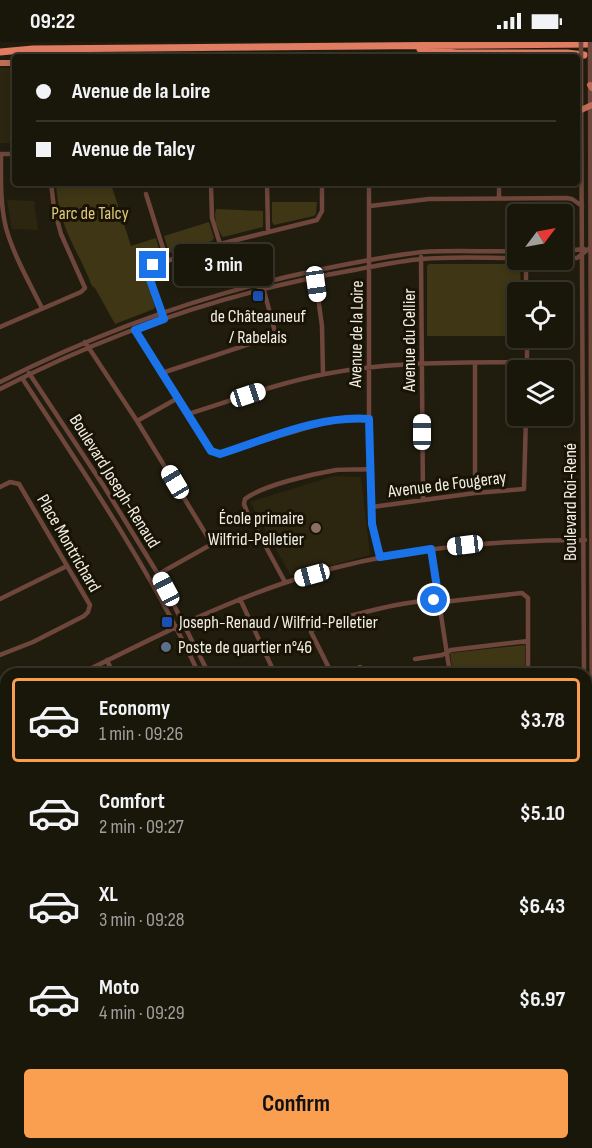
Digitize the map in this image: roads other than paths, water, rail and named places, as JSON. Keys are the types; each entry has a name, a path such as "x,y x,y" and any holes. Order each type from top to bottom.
{"highway":[{"path":"0,52 591,43"},
{"path":"388,46 456,53 576,54"}],"street":[{"name":"Boulevard Roi-René","path":"580,88 581,42"},
{"name":"Boulevard Roi-René","path":"591,43 592,668"},
{"name":"Boulevard Roi-René","path":"580,142 584,668"},
{"path":"1,154 1,206 6,226 42,308"},
{"path":"0,327 81,292 86,285 61,234 51,186"},
{"path":"211,186 212,218 220,244"},
{"path":"267,186 268,231"},
{"path":"164,319 148,271 151,266 220,244 319,219 322,211 322,186"},
{"name":"Avenue de la Loire","path":"369,186 369,469 372,524 380,557"},
{"path":"499,186 499,198"},
{"path":"146,194 167,261"},
{"path":"370,206 429,199 569,198 582,206"},
{"path":"573,258 577,258 591,247"},
{"path":"0,389 88,348 164,319 314,274 369,260 421,252 507,251"},
{"name":"Avenue du Cellier","path":"421,252 423,500"},
{"path":"573,252 582,252"},
{"path":"0,382 85,342 131,324 262,283 422,259 507,258"},
{"path":"314,274 322,326 322,374"},
{"path":"162,373 274,336 275,332 262,283"},
{"path":"131,324 211,451 217,454 323,423 353,418 369,419"},
{"path":"85,342 137,421 212,544 151,579"},
{"path":"188,414 268,388 322,374 369,367 422,363 507,362"},
{"path":"475,363 475,493"},
{"name":"Boulevard Joseph-Renaud","path":"26,369 103,485 158,574 206,668"},
{"name":"Boulevard Joseph-Renaud","path":"19,372 97,490 151,579 196,668"},
{"path":"137,421 178,398"},
{"name":"Avenue de Fougeray","path":"372,507 524,489 526,426"},
{"path":"285,582 247,512 245,499 263,490 305,477 338,470 369,469"},
{"path":"584,471 592,470"},
{"name":"Place Montrichard","path":"0,488 10,482 19,484 90,605 84,616 33,642 0,655"},
{"path":"92,668 176,626 240,599 285,582 380,557 483,543 542,539 591,540"},
{"path":"431,549 449,668"},
{"path":"0,599 67,566"},
{"path":"329,668 311,632 316,625 389,607 434,600 522,593 528,598 528,668"},
{"path":"240,599 272,668"},
{"path":"415,659 447,653 451,650 528,641"},
{"path":"194,662 201,658"},
{"path":"107,660 110,668"},
{"name":"Boulevard Roi-René","path":"592,697 592,783"}],"place":[{"name":"de Châteauneuf / Rabelais","path":"258,296"},
{"name":"École primaire Wilfrid-Pelletier","path":"316,528"},
{"name":"Joseph-Renaud / Wilfrid-Pelletier","path":"167,622"},
{"name":"Poste de quartier n°46","path":"166,647"}],"park label":[{"name":"Parc de Talcy","path":"90,213"}]}
